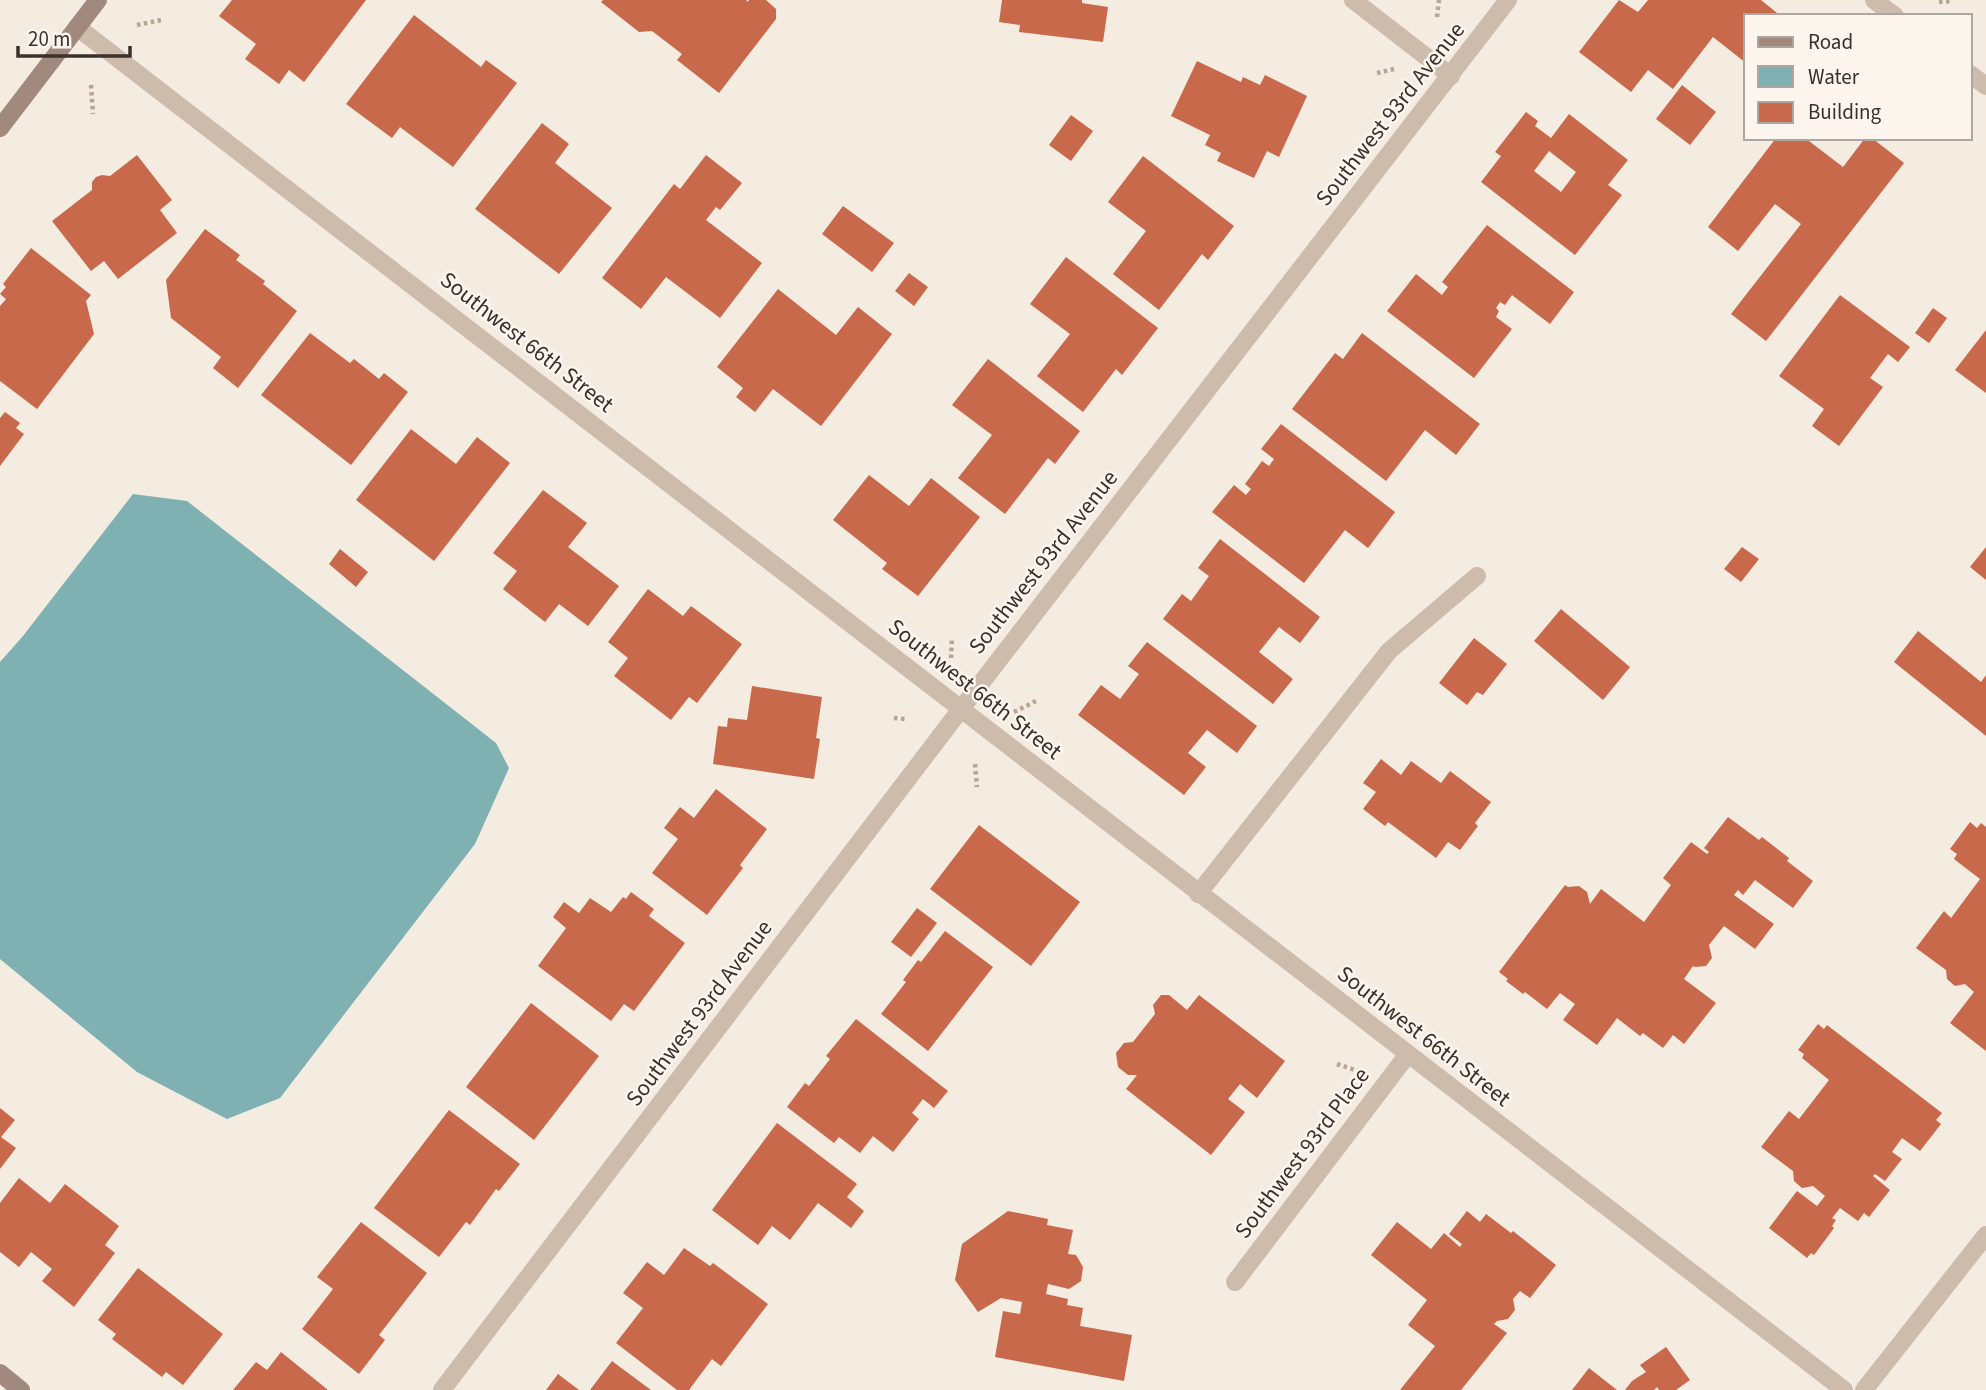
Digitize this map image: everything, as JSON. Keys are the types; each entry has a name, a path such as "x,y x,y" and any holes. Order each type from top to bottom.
{"street":[{"path":"0,128 98,0"},
{"path":"1353,0 1451,75"},
{"name":"Southwest 93rd Avenue","path":"442,1390 961,709 1508,0"},
{"name":"Southwest 66th Street","path":"77,27 1844,1390"},
{"path":"1198,894 1390,651 1477,576"},
{"name":"Southwest 93rd Place","path":"1235,1282 1408,1054"},
{"path":"1864,1390 1986,1235"},
{"path":"0,1373 22,1390"}],"path":[{"path":"1437,17 1439,0"},
{"path":"1939,2 1952,1"},
{"path":"137,25 161,20"},
{"path":"1377,74 1394,69"},
{"path":"91,85 93,114"},
{"path":"951,658 952,639"},
{"path":"1014,712 1036,701"},
{"path":"894,718 905,719"},
{"path":"975,764 977,787"},
{"path":"1338,1064 1358,1071"}],"water":[{"path":"133,494 187,501 496,743 509,768 475,844 280,1098 227,1119 137,1072 0,959 0,662"}],"building":[{"path":"232,0 366,0 304,82 289,70 279,84 245,59 256,44 219,16"},
{"path":"766,0 776,9 776,19 719,93 677,60 682,54 652,31 639,32 601,2"},
{"path":"1002,0 1082,0 1082,3 1108,7 1103,42 1019,32 1020,25 999,22"},
{"path":"1619,0 1638,12 1648,0 1761,0 1778,14 1744,14 1744,61 1713,37 1673,89 1648,70 1631,92 1579,52"},
{"path":"414,15 481,67 486,60 517,83 453,167 400,127 392,138 346,104"},
{"path":"1197,61 1241,82 1243,77 1260,85 1265,75 1307,96 1279,157 1267,151 1254,178 1217,161 1221,153 1205,145 1210,135 1171,116"},
{"path":"1682,85 1716,112 1690,145 1656,119"},
{"path":"1526,112 1538,121 1535,126 1551,138 1569,114 1628,160 1608,185 1622,195 1575,255 1481,182 1501,156 1495,152","holes":["1549,151 1576,172 1561,192 1534,171"]},
{"path":"1071,115 1093,131 1071,161 1049,145"},
{"path":"542,123 569,144 555,163 612,208 559,274 475,209"},
{"path":"1774,140 1810,140 1843,167 1863,140 1875,140 1904,163 1766,341 1731,314 1801,224 1775,204 1738,251 1708,227"},
{"path":"137,155 172,200 160,210 177,233 118,279 104,261 91,271 52,221 92,190 92,182 96,177 110,176"},
{"path":"706,155 742,183 720,210 716,207 706,220 762,263 720,318 666,277 641,309 602,278 674,184 680,189"},
{"path":"1143,156 1234,226 1208,260 1202,254 1159,310 1113,274 1146,231 1108,202"},
{"path":"843,206 894,243 872,272 822,234"},
{"path":"1487,225 1574,292 1550,324 1512,295 1505,305 1500,302 1496,308 1499,311 1496,317 1512,329 1474,378 1387,311 1416,274 1442,295 1448,287 1442,282"},
{"path":"205,229 240,255 236,260 265,281 263,284 297,311 238,388 213,368 221,357 171,318 166,280"},
{"path":"31,248 91,295 86,301 94,334 37,409 0,381 0,306 6,299 0,294 6,287 3,284"},
{"path":"1066,257 1158,328 1122,375 1116,369 1083,412 1037,376 1070,334 1030,304"},
{"path":"909,273 928,287 914,306 895,291"},
{"path":"778,289 836,335 858,307 892,334 821,426 773,389 755,412 736,397 743,388 717,367"},
{"path":"1840,295 1910,347 1898,362 1888,354 1870,378 1883,387 1839,446 1812,426 1824,409 1779,376"},
{"path":"1933,308 1947,318 1929,343 1915,333"},
{"path":"1986,330 1986,393 1955,370"},
{"path":"310,333 350,363 354,359 379,379 384,373 408,392 351,465 261,395"},
{"path":"1362,333 1480,424 1456,455 1425,430 1386,481 1292,409 1335,353 1343,359"},
{"path":"988,359 1080,431 1055,464 1048,458 1005,514 958,478 992,435 952,405"},
{"path":"5,412 20,423 16,428 24,434 0,466 0,418"},
{"path":"1281,424 1395,512 1368,548 1345,530 1304,583 1212,512 1234,485 1246,495 1251,489 1245,484 1262,461 1269,466 1274,459 1261,449"},
{"path":"411,429 456,464 477,437 510,463 434,561 356,500"},
{"path":"869,475 909,506 931,478 980,517 918,596 882,569 887,563 833,520"},
{"path":"543,490 587,523 568,547 619,586 588,626 559,604 545,622 503,589 517,571 493,553"},
{"path":"1220,539 1320,617 1300,643 1279,627 1259,652 1293,679 1273,704 1163,619 1182,594 1191,601 1209,576 1198,568"},
{"path":"1742,547 1759,559 1741,582 1724,569"},
{"path":"1986,547 1986,580 1970,567"},
{"path":"340,549 368,572 356,587 329,564"},
{"path":"648,589 683,616 691,606 742,644 697,703 689,697 671,720 614,676 628,658 608,642"},
{"path":"1561,609 1630,667 1603,700 1534,641"},
{"path":"1918,631 1981,682 1986,675 1986,736 1894,662"},
{"path":"1474,638 1507,664 1483,695 1477,692 1467,705 1439,683"},
{"path":"1147,642 1257,726 1237,753 1207,730 1188,753 1206,767 1184,795 1078,715 1101,685 1120,699 1139,674 1128,666"},
{"path":"752,686 822,697 814,779 713,764 718,726 727,727 728,718 747,720"},
{"path":"1381,759 1401,775 1411,761 1441,783 1450,771 1491,802 1475,823 1478,826 1460,850 1448,842 1436,858 1388,822 1385,826 1363,809 1376,792 1363,783"},
{"path":"716,789 767,829 740,865 743,868 707,915 652,873 678,839 664,828 680,807 694,818"},
{"path":"1728,817 1759,840 1762,837 1813,881 1793,908 1755,880 1743,895 1738,890 1734,895 1774,924 1755,949 1724,926 1709,945 1712,958 1706,966 1693,966 1684,979 1716,1003 1684,1044 1673,1035 1663,1048 1643,1033 1640,1036 1617,1018 1597,1045 1563,1020 1575,1004 1560,993 1547,1009 1506,981 1508,979 1499,972 1565,885 1579,886 1587,892 1590,904 1601,889 1644,922 1671,885 1663,878 1691,842 1707,854 1709,852 1704,848"},
{"path":"1970,822 1977,828 1981,823 1986,827 1986,1051 1950,1023 1974,992 1965,984 1955,986 1947,979 1946,970 1916,948 1944,911 1951,918 1980,879 1954,859 1957,854 1950,849"},
{"path":"979,825 1080,902 1031,966 930,889"},
{"path":"631,892 654,909 649,916 685,943 634,1011 624,1004 611,1021 538,966 566,928 553,917 564,902 579,913 590,898 611,912 623,897 626,899"},
{"path":"917,908 937,923 911,957 891,942"},
{"path":"945,931 993,967 928,1051 881,1014 906,982 903,980 918,960 921,962"},
{"path":"1161,995 1169,995 1187,1010 1199,995 1285,1061 1257,1098 1240,1084 1228,1099 1245,1112 1211,1155 1126,1089 1137,1075 1128,1075 1118,1067 1116,1053 1124,1043 1133,1042 1155,1014 1153,1005"},
{"path":"531,1003 599,1056 534,1140 466,1087"},
{"path":"856,1019 948,1091 934,1108 923,1099 912,1113 919,1119 893,1152 873,1136 860,1153 839,1137 834,1143 787,1107 805,1083 809,1086 830,1059 826,1056"},
{"path":"1818,1024 1824,1029 1827,1025 1942,1113 1936,1120 1941,1124 1920,1151 1902,1138 1892,1152 1902,1159 1885,1181 1875,1174 1873,1176 1890,1190 1869,1217 1864,1213 1858,1221 1840,1208 1832,1218 1836,1220 1832,1226 1834,1228 1814,1255 1811,1253 1807,1258 1769,1228 1797,1191 1817,1206 1825,1196 1813,1186 1802,1188 1794,1181 1793,1171 1761,1147 1789,1111 1799,1119 1829,1080 1802,1058 1804,1054 1798,1050"},
{"path":"0,1108 15,1120 1,1137 16,1148 0,1169"},
{"path":"449,1110 520,1164 499,1191 496,1189 470,1225 466,1222 439,1257 374,1208"},
{"path":"777,1123 857,1184 847,1197 864,1211 851,1228 818,1203 790,1240 772,1226 758,1245 712,1210"},
{"path":"19,1178 50,1203 65,1184 119,1226 105,1245 115,1253 74,1307 42,1281 52,1269 31,1252 19,1267 0,1252 0,1203"},
{"path":"1008,1211 1048,1219 1047,1225 1073,1230 1068,1254 1076,1255 1083,1267 1081,1281 1069,1289 1048,1284 1046,1294 1068,1299 1067,1305 1083,1308 1080,1326 1132,1335 1124,1381 995,1357 1003,1311 1020,1314 1022,1302 1001,1298 978,1312 955,1280 962,1244"},
{"path":"1467,1211 1480,1222 1486,1214 1511,1233 1513,1231 1556,1265 1530,1298 1520,1291 1513,1299 1515,1310 1508,1319 1494,1324 1507,1333 1461,1390 1400,1390 1435,1346 1408,1325 1427,1300 1371,1255 1397,1222 1431,1249 1444,1233 1460,1247 1462,1244 1449,1234"},
{"path":"361,1222 427,1273 379,1335 385,1340 359,1374 302,1329 333,1289 317,1277"},
{"path":"684,1248 710,1266 713,1263 768,1304 721,1366 712,1359 689,1390 677,1390 616,1343 643,1308 623,1293 647,1262 664,1275"},
{"path":"138,1268 223,1334 183,1385 166,1372 162,1377 112,1339 116,1334 98,1320"},
{"path":"1666,1347 1690,1380 1676,1390 1659,1390 1657,1387 1654,1390 1625,1390 1632,1381 1646,1372 1640,1365"},
{"path":"281,1352 328,1390 233,1390 256,1362 267,1370"},
{"path":"612,1361 624,1370 651,1390 590,1390"},
{"path":"1589,1368 1617,1390 1572,1390"},
{"path":"558,1374 579,1390 546,1390"}]}
